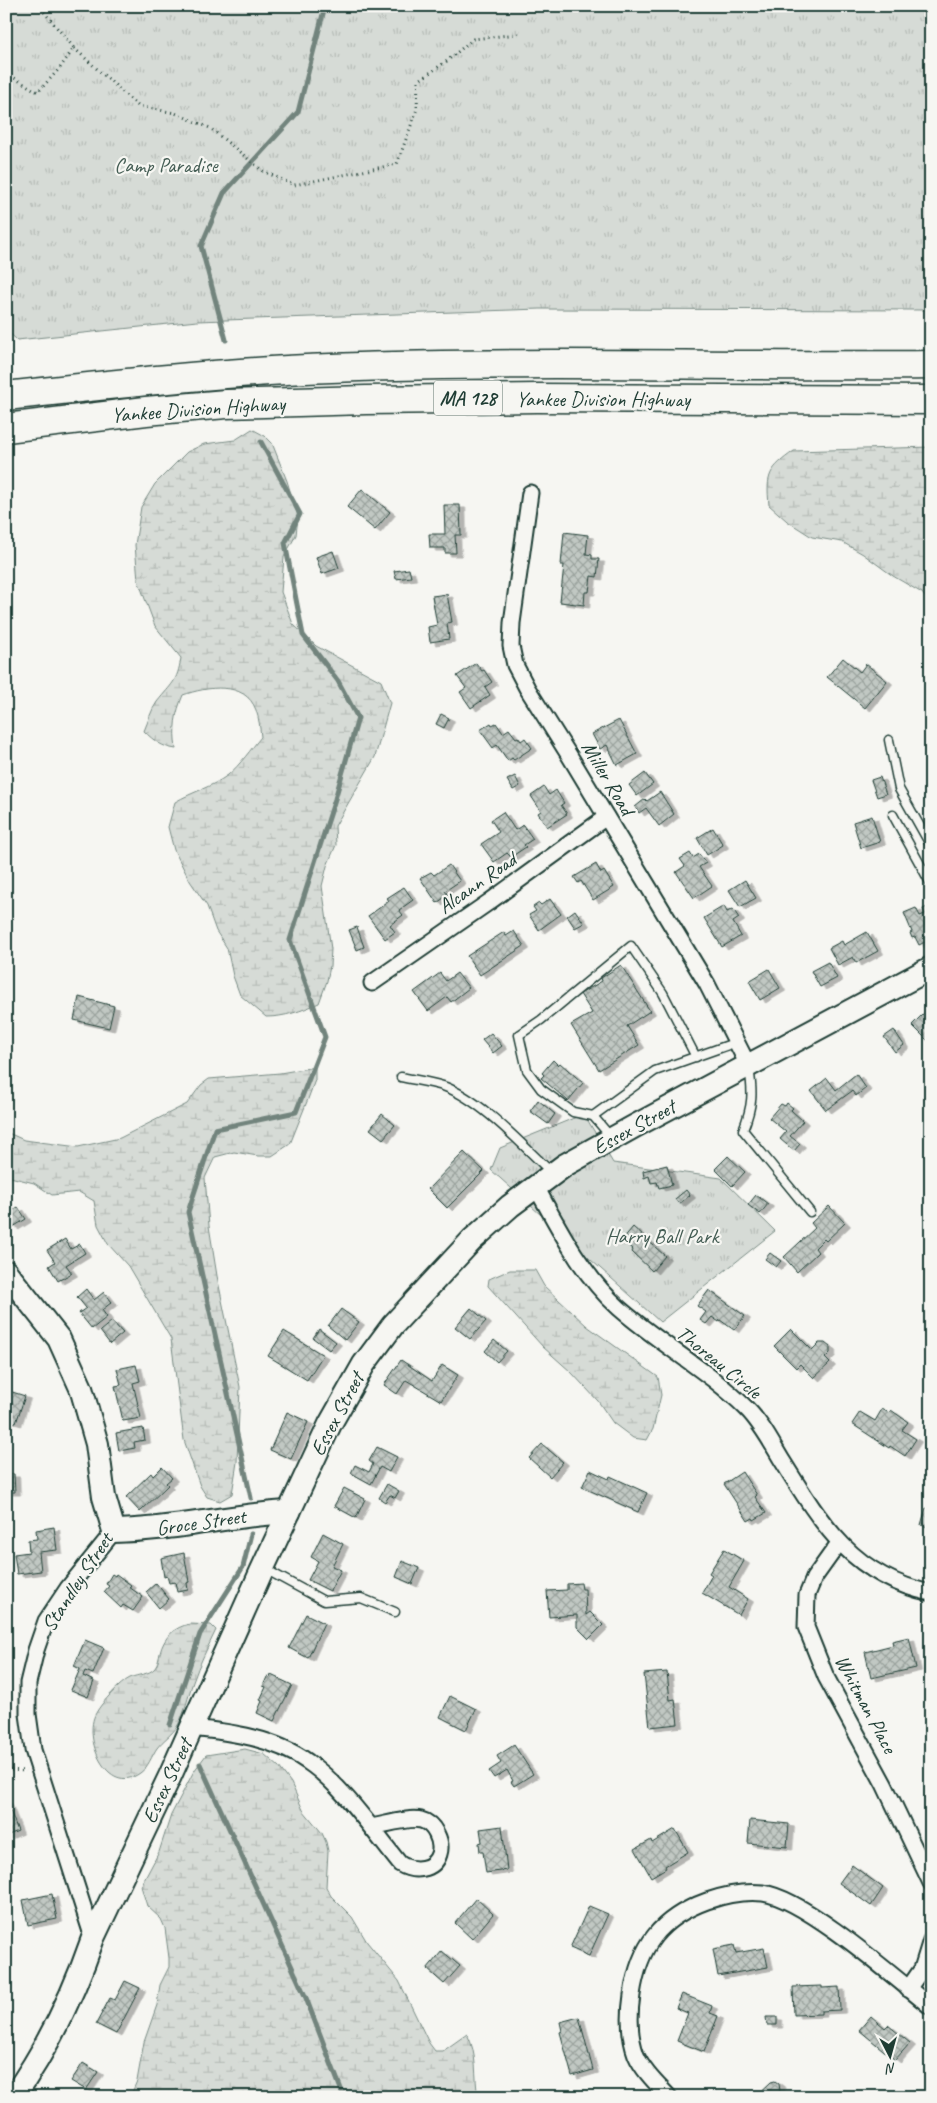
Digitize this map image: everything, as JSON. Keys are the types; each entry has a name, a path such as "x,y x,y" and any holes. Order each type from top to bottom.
{"highway":[{"name":"Yankee Division Highway","path":"6,396 214,374 331,368 560,365 931,366"},
{"name":"Yankee Division Highway","path":"6,428 146,410 226,404 537,398 931,400"}],"main road":[{"name":"Essex Street","path":"13,2097 52,2032 86,1960 93,1938 330,1424 364,1364 393,1325 472,1240 510,1206 545,1180 612,1139 931,968"},
{"name":"Standley Street","path":"6,1272 59,1339 81,1388 97,1444 104,1496 114,1531"},
{"name":"Groce Street","path":"114,1531 165,1528 256,1514 289,1512"}],"street":[{"name":"Miller Road","path":"530,493 512,623 511,646 515,665 527,688 707,984 748,1065"},
{"name":"Alcann Road","path":"372,983 606,817"},
{"name":"Thoreau Circle","path":"545,1180 573,1253 594,1281 618,1307 645,1330 715,1382 749,1411 815,1512 839,1543 887,1578 910,1589 931,1593"},
{"name":"Standley Street","path":"93,1938 33,1750 28,1714 28,1683 36,1650 46,1621 68,1588 114,1531"},
{"name":"Whitman Place","path":"839,1543 814,1578 807,1595 806,1627 826,1677 884,1784 931,1884"},
{"path":"191,1728 227,1732 260,1740 289,1751 309,1762 328,1779 371,1827"},
{"path":"669,2097 647,2073 636,2055 630,2031 629,2011 636,1973 646,1948 660,1928 685,1909 717,1897 742,1893 764,1893 784,1900 816,1918 931,2007"},
{"path":"908,1989 922,1969 931,1940"}],"lane":[{"path":"889,740 899,789 931,846"},
{"path":"893,815 931,884"},
{"path":"612,1139 593,1116 573,1112 541,1088 527,1070 519,1035 541,1020 631,946 663,993 696,1056"},
{"path":"593,1116 655,1071 737,1042"},
{"path":"748,1065 753,1093 750,1111 743,1130 810,1212"},
{"path":"401,1077 444,1087 472,1102 496,1120 545,1180"},
{"path":"263,1568 324,1601 361,1598 395,1612"}],"path":[{"path":"38,6 74,48 138,106 175,113 210,128 263,172 294,185 397,164 417,109 418,81 473,40 518,34"},
{"path":"6,73 38,92 60,68 74,48"}],"green space":[{"name":"Camp Paradise","path":"6,6 931,6 931,310 540,309 197,321 17,340 6,330"},
{"path":"252,429 265,436 272,443 287,481 298,517 296,535 284,557 281,592 293,624 316,646 381,681 390,703 375,757 335,826 336,845 327,866 322,886 331,949 330,966 319,1003 293,1013 266,1017 240,995 233,976 227,948 216,931 207,906 190,881 174,850 168,827 175,802 228,775 261,737 257,713 251,700 243,694 224,688 213,688 183,695 175,721 176,749 158,743 144,731 155,705 176,678 181,658 155,626 138,580 135,545 141,507 155,484 187,452 204,444 235,440"},
{"path":"931,447 931,605 922,593 893,576 863,554 842,542 812,537 787,521 769,505 768,486 771,473 779,463 794,451"},
{"path":"315,1067 315,1080 290,1144 272,1156 234,1152 215,1157 205,1178 209,1226 217,1276 240,1387 237,1462 232,1494 220,1501 207,1497 200,1486 184,1440 171,1339 128,1266 108,1244 98,1225 94,1201 79,1192 52,1195 34,1183 6,1176 6,1132 24,1140 78,1147 120,1138 187,1104 201,1085 209,1079 280,1073"},
{"name":"Harry Ball Park","path":"584,1114 613,1163 721,1178 775,1231 660,1322 491,1170 500,1148"},
{"path":"510,1270 535,1270 544,1286 587,1326 658,1377 661,1395 653,1429 647,1440 633,1438 613,1423 598,1401 571,1372 543,1347 488,1286 489,1279"},
{"path":"184,1625 211,1625 216,1630 195,1675 185,1710 178,1725 157,1748 143,1771 128,1778 117,1777 108,1771 100,1761 95,1749 92,1736 96,1713 126,1680 150,1672 155,1668 164,1642 170,1634"},
{"path":"245,1749 264,1754 279,1767 291,1783 303,1810 322,1833 326,1842 328,1851 326,1887 331,1896 352,1917 367,1942 399,1981 429,2043 435,2051 443,2051 467,2034 473,2049 478,2097 130,2097 137,2081 144,2042 157,2005 160,1985 169,1967 165,1928 161,1919 147,1906 141,1886 159,1852 171,1815 194,1771 206,1755"}],"building":[{"path":"362,489 390,512 375,530 347,507"},
{"path":"444,505 460,505 461,535 455,535 456,553 445,553 445,548 430,548 429,534 445,534"},
{"path":"564,532 588,535 586,554 592,555 592,559 599,559 597,577 591,576 589,592 585,592 584,605 560,602 564,565 561,565"},
{"path":"333,551 339,568 322,574 316,557"},
{"path":"409,569 411,577 396,579 394,571"},
{"path":"447,594 452,622 447,623 449,639 430,642 428,627 437,625 432,596"},
{"path":"843,658 860,672 866,664 887,681 865,708 827,677"},
{"path":"476,663 482,671 484,670 492,682 485,687 490,695 471,708 460,692 466,688 457,676"},
{"path":"441,714 449,718 444,728 436,724"},
{"path":"619,720 637,754 617,765 607,745 600,749 592,734"},
{"path":"491,723 492,725 496,723 503,733 509,729 521,741 525,738 532,748 514,760 512,758 508,761 497,745 493,748 480,730"},
{"path":"645,773 653,784 637,796 629,785"},
{"path":"515,776 520,786 513,790 507,780"},
{"path":"880,777 886,794 877,797 871,780"},
{"path":"544,787 549,795 556,790 564,803 561,805 567,814 547,827 538,813 541,811 531,796"},
{"path":"660,792 674,814 659,826 646,808 639,813 635,807 645,799 647,801"},
{"path":"503,812 515,830 523,825 533,839 524,845 526,847 511,857 507,853 494,862 481,844 499,832 491,820"},
{"path":"872,816 880,842 861,848 853,822"},
{"path":"713,828 723,845 707,855 697,838"},
{"path":"690,853 693,858 699,854 706,863 699,867 712,886 694,898 676,872 685,866 680,859"},
{"path":"596,864 601,873 604,871 614,887 593,900 581,881 578,883 574,877"},
{"path":"449,865 460,881 445,891 448,895 437,903 420,878 431,872 434,875"},
{"path":"745,880 756,898 740,907 729,890"},
{"path":"404,887 413,900 399,910 403,915 390,925 395,932 385,939 368,916 389,901 387,898"},
{"path":"550,899 561,914 539,930 529,915 536,911 533,907 539,903 541,905"},
{"path":"724,906 727,912 733,909 739,918 733,922 741,936 722,947 704,918"},
{"path":"929,906 931,939 919,945 915,937 912,938 910,933 912,932 904,913 916,908 920,916 925,914 923,909"},
{"path":"575,910 584,923 575,928 567,916"},
{"path":"357,927 364,947 357,950 349,930"},
{"path":"514,931 524,946 480,975 467,956 504,932 506,936"},
{"path":"867,932 878,951 856,963 853,957 838,965 829,948 842,941 844,945"},
{"path":"828,962 837,978 820,987 811,971"},
{"path":"621,965 650,1011 627,1026 639,1045 599,1070 571,1025 592,1013 580,994 602,981 601,978"},
{"path":"769,969 780,988 760,1000 749,981"},
{"path":"440,973 446,981 457,973 469,988 451,1002 447,997 428,1011 414,992"},
{"path":"79,997 114,1006 109,1028 74,1020"},
{"path":"926,1011 931,1016 931,1044 912,1025"},
{"path":"894,1030 904,1045 895,1052 884,1037"},
{"path":"491,1033 502,1046 493,1053 482,1040"},
{"path":"553,1060 558,1065 560,1063 583,1083 568,1101 541,1078 544,1075 542,1073"},
{"path":"856,1074 866,1088 856,1096 852,1091 826,1110 811,1091 827,1078 836,1090"},
{"path":"538,1100 555,1114 548,1124 530,1111"},
{"path":"787,1103 793,1108 791,1110 803,1121 790,1136 800,1144 794,1151 780,1139 786,1132 769,1118 781,1104 785,1106"},
{"path":"382,1114 395,1125 383,1139 370,1129"},
{"path":"464,1152 484,1171 447,1208 428,1189"},
{"path":"728,1156 745,1172 732,1186 715,1169"},
{"path":"667,1165 672,1185 659,1188 657,1182 651,1183 649,1176 644,1178 643,1171"},
{"path":"686,1190 690,1195 679,1204 675,1199"},
{"path":"756,1195 768,1204 760,1214 748,1205"},
{"path":"829,1206 845,1223 826,1241 824,1239 815,1248 818,1252 797,1272 784,1257 815,1228 811,1223"},
{"path":"18,1207 26,1219 13,1227 6,1215"},
{"path":"633,1227 665,1256 652,1271 622,1240"},
{"path":"65,1239 71,1249 80,1244 85,1253 66,1265 72,1273 58,1281 49,1266 55,1262 47,1250"},
{"path":"770,1253 781,1261 776,1267 765,1259"},
{"path":"86,1289 94,1300 104,1292 112,1302 102,1310 107,1317 92,1329 79,1313 86,1308 77,1297"},
{"path":"709,1290 745,1316 734,1330 712,1317 706,1324 700,1320 706,1312 697,1306"},
{"path":"471,1308 486,1321 470,1339 455,1327"},
{"path":"341,1309 359,1322 345,1340 328,1326"},
{"path":"112,1321 123,1333 110,1344 100,1331"},
{"path":"319,1329 336,1342 329,1350 313,1338"},
{"path":"791,1329 812,1350 819,1343 825,1343 830,1347 830,1353 825,1358 830,1363 814,1378 800,1364 796,1368 774,1346"},
{"path":"284,1331 323,1355 307,1380 268,1356"},
{"path":"494,1340 507,1351 497,1362 485,1351"},
{"path":"401,1360 432,1381 442,1365 458,1375 441,1401 406,1380 397,1394 384,1385"},
{"path":"136,1365 140,1381 133,1383 141,1418 123,1421 115,1386 121,1385 117,1369"},
{"path":"6,1390 25,1396 16,1423 6,1420 9,1410 6,1409"},
{"path":"882,1409 889,1413 891,1410 908,1422 902,1430 916,1439 905,1456 852,1424 860,1412 875,1421"},
{"path":"287,1412 308,1422 291,1459 270,1450"},
{"path":"143,1428 145,1440 134,1442 135,1448 119,1451 116,1433"},
{"path":"542,1444 563,1462 550,1477 529,1458"},
{"path":"377,1447 397,1457 389,1472 380,1467 371,1484 351,1473 355,1465 369,1472 373,1464 369,1461"},
{"path":"162,1467 172,1478 166,1483 168,1485 140,1512 126,1497 151,1473 153,1476"},
{"path":"590,1470 609,1479 610,1476 647,1493 638,1512 582,1487"},
{"path":"742,1472 766,1513 754,1520 753,1518 748,1521 724,1484"},
{"path":"6,1474 14,1474 15,1492 6,1492"},
{"path":"387,1484 399,1491 395,1498 390,1495 385,1502 379,1498"},
{"path":"344,1488 365,1499 356,1518 334,1506"},
{"path":"926,1508 931,1509 931,1528 921,1525"},
{"path":"54,1527 57,1550 39,1552 41,1571 17,1574 14,1554 29,1552 28,1540 37,1539 36,1530"},
{"path":"323,1533 343,1544 332,1566 341,1570 330,1591 308,1580 318,1561 311,1557"},
{"path":"724,1549 744,1561 729,1587 748,1599 739,1615 702,1593 712,1575 709,1573"},
{"path":"184,1553 189,1582 187,1583 188,1590 177,1592 175,1582 169,1583 167,1576 164,1577 161,1558"},
{"path":"402,1561 419,1568 412,1584 396,1577"},
{"path":"112,1574 115,1576 116,1574 131,1585 129,1587 143,1597 133,1611 123,1605 121,1608 104,1592 109,1586 106,1584"},
{"path":"156,1583 169,1599 159,1608 146,1592"},
{"path":"581,1583 582,1589 585,1589 586,1615 590,1612 603,1625 589,1639 577,1627 577,1615 549,1617 547,1591 567,1590 567,1584"},
{"path":"306,1614 324,1623 308,1658 289,1648"},
{"path":"909,1637 916,1668 871,1678 865,1652 893,1645 892,1641"},
{"path":"85,1640 104,1648 93,1674 85,1671 83,1676 94,1681 88,1697 71,1690 80,1669 74,1666"},
{"path":"667,1672 670,1700 675,1699 678,1724 650,1727 644,1674"},
{"path":"271,1675 292,1685 274,1721 257,1713 266,1687 263,1686 267,1677 270,1678"},
{"path":"450,1696 476,1709 466,1730 440,1717"},
{"path":"514,1745 533,1774 514,1786 507,1770 494,1778 489,1771 501,1763 497,1756"},
{"path":"6,1800 18,1831 6,1836"},
{"path":"750,1820 789,1824 787,1847 748,1843"},
{"path":"502,1826 507,1870 486,1873 483,1852 480,1852 479,1843 482,1842 480,1829"},
{"path":"675,1829 688,1852 651,1877 635,1849 651,1840 652,1843"},
{"path":"852,1865 883,1888 871,1906 839,1883"},
{"path":"52,1894 57,1919 28,1925 23,1900"},
{"path":"476,1898 493,1914 472,1939 455,1923"},
{"path":"589,1906 608,1914 589,1956 570,1948"},
{"path":"734,1945 736,1953 764,1948 768,1967 718,1976 713,1949"},
{"path":"442,1951 460,1966 444,1984 427,1969"},
{"path":"125,1981 140,1988 116,2034 96,2024 110,1998 115,2000"},
{"path":"822,1986 822,1988 839,1987 840,2010 821,2011 821,2014 794,2015 793,1987"},
{"path":"682,1994 712,2006 710,2013 718,2016 704,2052 677,2041 688,2013 676,2008"},
{"path":"871,2016 885,2028 888,2025 910,2043 895,2060 859,2030"},
{"path":"579,2017 593,2070 572,2076 560,2032 562,2031 560,2022"},
{"path":"766,2017 777,2017 777,2025 767,2025"},
{"path":"83,2063 98,2072 86,2090 71,2081"},
{"path":"775,2081 779,2084 780,2091 775,2097 755,2097 771,2082"}],"waterway":[{"path":"226,340 201,246 224,193 298,112 325,6"},
{"path":"251,1498 188,1212 215,1129 296,1112 325,1037 290,940 335,799 358,718 338,681 303,635 285,543 300,514 261,442"},
{"path":"170,1725 200,1634 243,1567 251,1534"},
{"path":"200,1764 306,1998 344,2097"}]}
